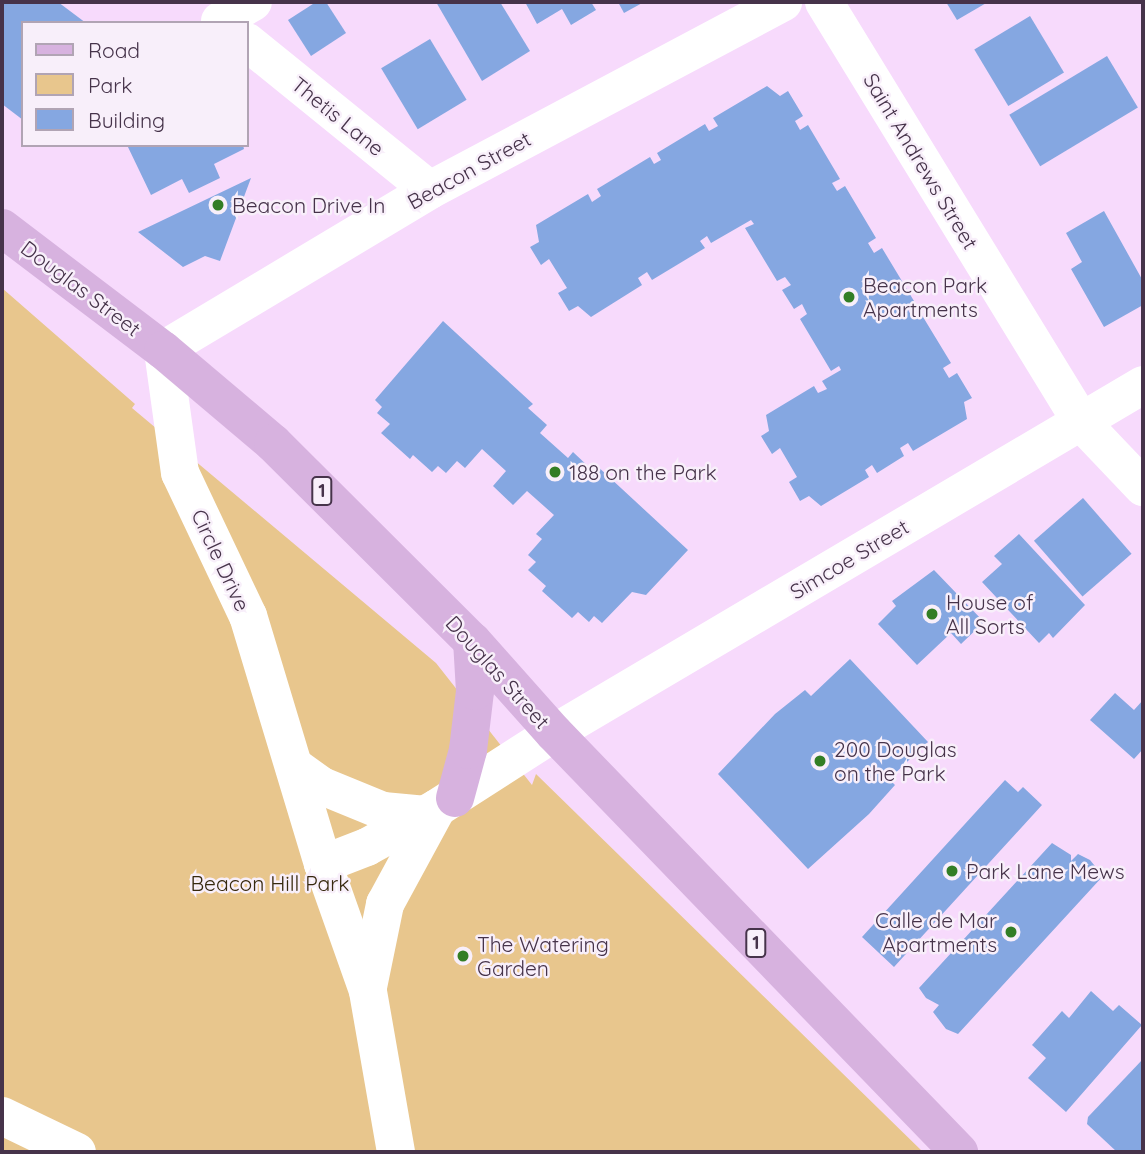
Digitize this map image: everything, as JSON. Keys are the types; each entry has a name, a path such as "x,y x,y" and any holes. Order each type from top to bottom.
{"main road":[{"name":"Douglas Street","path":"2,228 163,350 273,443 472,641 554,733 959,1152"},
{"path":"439,807 468,750 475,691 472,641"}],"street":[{"path":"223,21 253,2"},
{"name":"Beacon Street","path":"163,350 430,190 783,2"},
{"name":"Saint Andrews Street","path":"824,2 1081,422 1143,487"},
{"name":"Thetis Lane","path":"248,44 430,190"},
{"name":"Circle Drive","path":"163,350 180,473 248,616 323,864 368,991 396,1152"},
{"name":"Simcoe Street","path":"554,733 1143,385"},
{"name":"Circle Drive","path":"323,864 367,847 439,807 554,733"},
{"path":"294,766 322,786 372,807 439,807"},
{"name":"Circle Drive","path":"368,991 373,946 385,904 439,807"},
{"path":"2,1116 77,1152"}],"green space":[{"name":"Beacon Hill Park","path":"2,288 135,404 132,408 436,663 532,785 536,774 923,1152 2,1152"}],"building":[{"path":"2,2 58,2 83,21 21,21 21,118 2,104"},
{"path":"316,2 326,2 346,33 311,56 288,20"},
{"path":"436,2 500,2 530,51 482,81"},
{"path":"525,2 591,2 596,10 571,25 562,9 537,24"},
{"path":"618,2 644,2 624,13"},
{"path":"946,2 988,2 957,20"},
{"path":"1030,16 1064,73 1008,106 974,49"},
{"path":"430,39 467,100 418,129 381,68"},
{"path":"1107,56 1138,107 1040,166 1009,115"},
{"name":"Beacon Park Apartments","path":"767,86 780,96 788,91 803,116 795,121 800,130 808,125 840,179 832,183 837,191 845,186 876,238 868,243 874,253 882,248 914,301 906,306 912,317 920,312 951,363 943,368 949,378 957,373 972,398 964,402 967,419 913,451 908,443 900,448 904,456 877,473 872,465 865,470 869,477 821,506 809,496 800,501 789,482 797,477 780,448 772,454 761,436 769,431 766,415 814,386 818,393 827,389 822,381 841,370 839,366 831,371 800,319 807,314 802,304 794,309 782,290 791,285 785,277 777,281 745,228 754,224 751,220 711,243 707,236 700,241 705,248 652,280 647,272 638,278 642,285 591,317 578,306 569,311 558,293 567,288 549,259 541,265 530,247 539,242 536,225 588,194 592,202 601,196 597,189 650,157 654,164 661,160 657,153 705,124 709,131 718,126 713,118"},
{"path":"128,147 244,147 214,164 220,178 189,193 182,179 151,195"},
{"name":"Beacon Drive In","path":"251,178 220,261 205,256 183,267 138,232"},
{"path":"1104,211 1143,281 1143,305 1104,327 1071,269 1082,262 1066,233"},
{"name":"188 on the Park","path":"443,321 533,404 528,408 547,425 540,433 568,458 573,452 591,469 595,464 688,550 646,595 632,592 602,623 594,616 589,622 578,612 572,618 542,591 546,586 528,570 536,562 528,555 542,539 536,534 554,515 527,491 513,505 493,486 506,471 482,449 465,468 457,461 446,473 438,466 432,472 413,455 410,459 381,433 390,424 377,413 382,407 375,400"},
{"path":"1083,498 1132,554 1082,596 1034,541"},
{"path":"1019,534 1085,605 1053,638 1049,633 1039,643 982,582 1002,564 994,556"},
{"name":"House of All Sorts","path":"934,570 984,622 961,644 951,633 917,665 878,624 896,606 892,601"},
{"name":"200 Douglas on the Park","path":"850,659 928,742 889,779 895,785 869,814 808,869 718,774 775,714 805,690 811,696"},
{"path":"1115,693 1134,710 1143,700 1143,749 1134,759 1090,720"},
{"name":"Park Lane Mews","path":"1005,780 1018,792 1023,787 1042,805 894,967 862,937"},
{"name":"Calle de Mar Apartments","path":"1052,843 1071,855 1071,861 1078,854 1090,860 1103,876 958,1034 946,1029 933,1012 939,1005 926,998 919,988"},
{"path":"1091,991 1113,1011 1119,1005 1142,1025 1066,1112 1028,1078 1046,1058 1032,1045 1062,1011 1069,1018"},
{"path":"1143,1059 1143,1152 1117,1152 1087,1124 1088,1117"}],"place":[{"name":"Beacon Drive In","path":"218,205"},
{"name":"Beacon Park Apartments","path":"849,297"},
{"name":"188 on the Park","path":"555,472"},
{"name":"House of All Sorts","path":"932,614"},
{"name":"200 Douglas on the Park","path":"820,761"},
{"name":"Park Lane Mews","path":"952,871"},
{"name":"Calle de Mar Apartments","path":"1011,932"},
{"name":"The Watering Garden","path":"463,956"}]}
